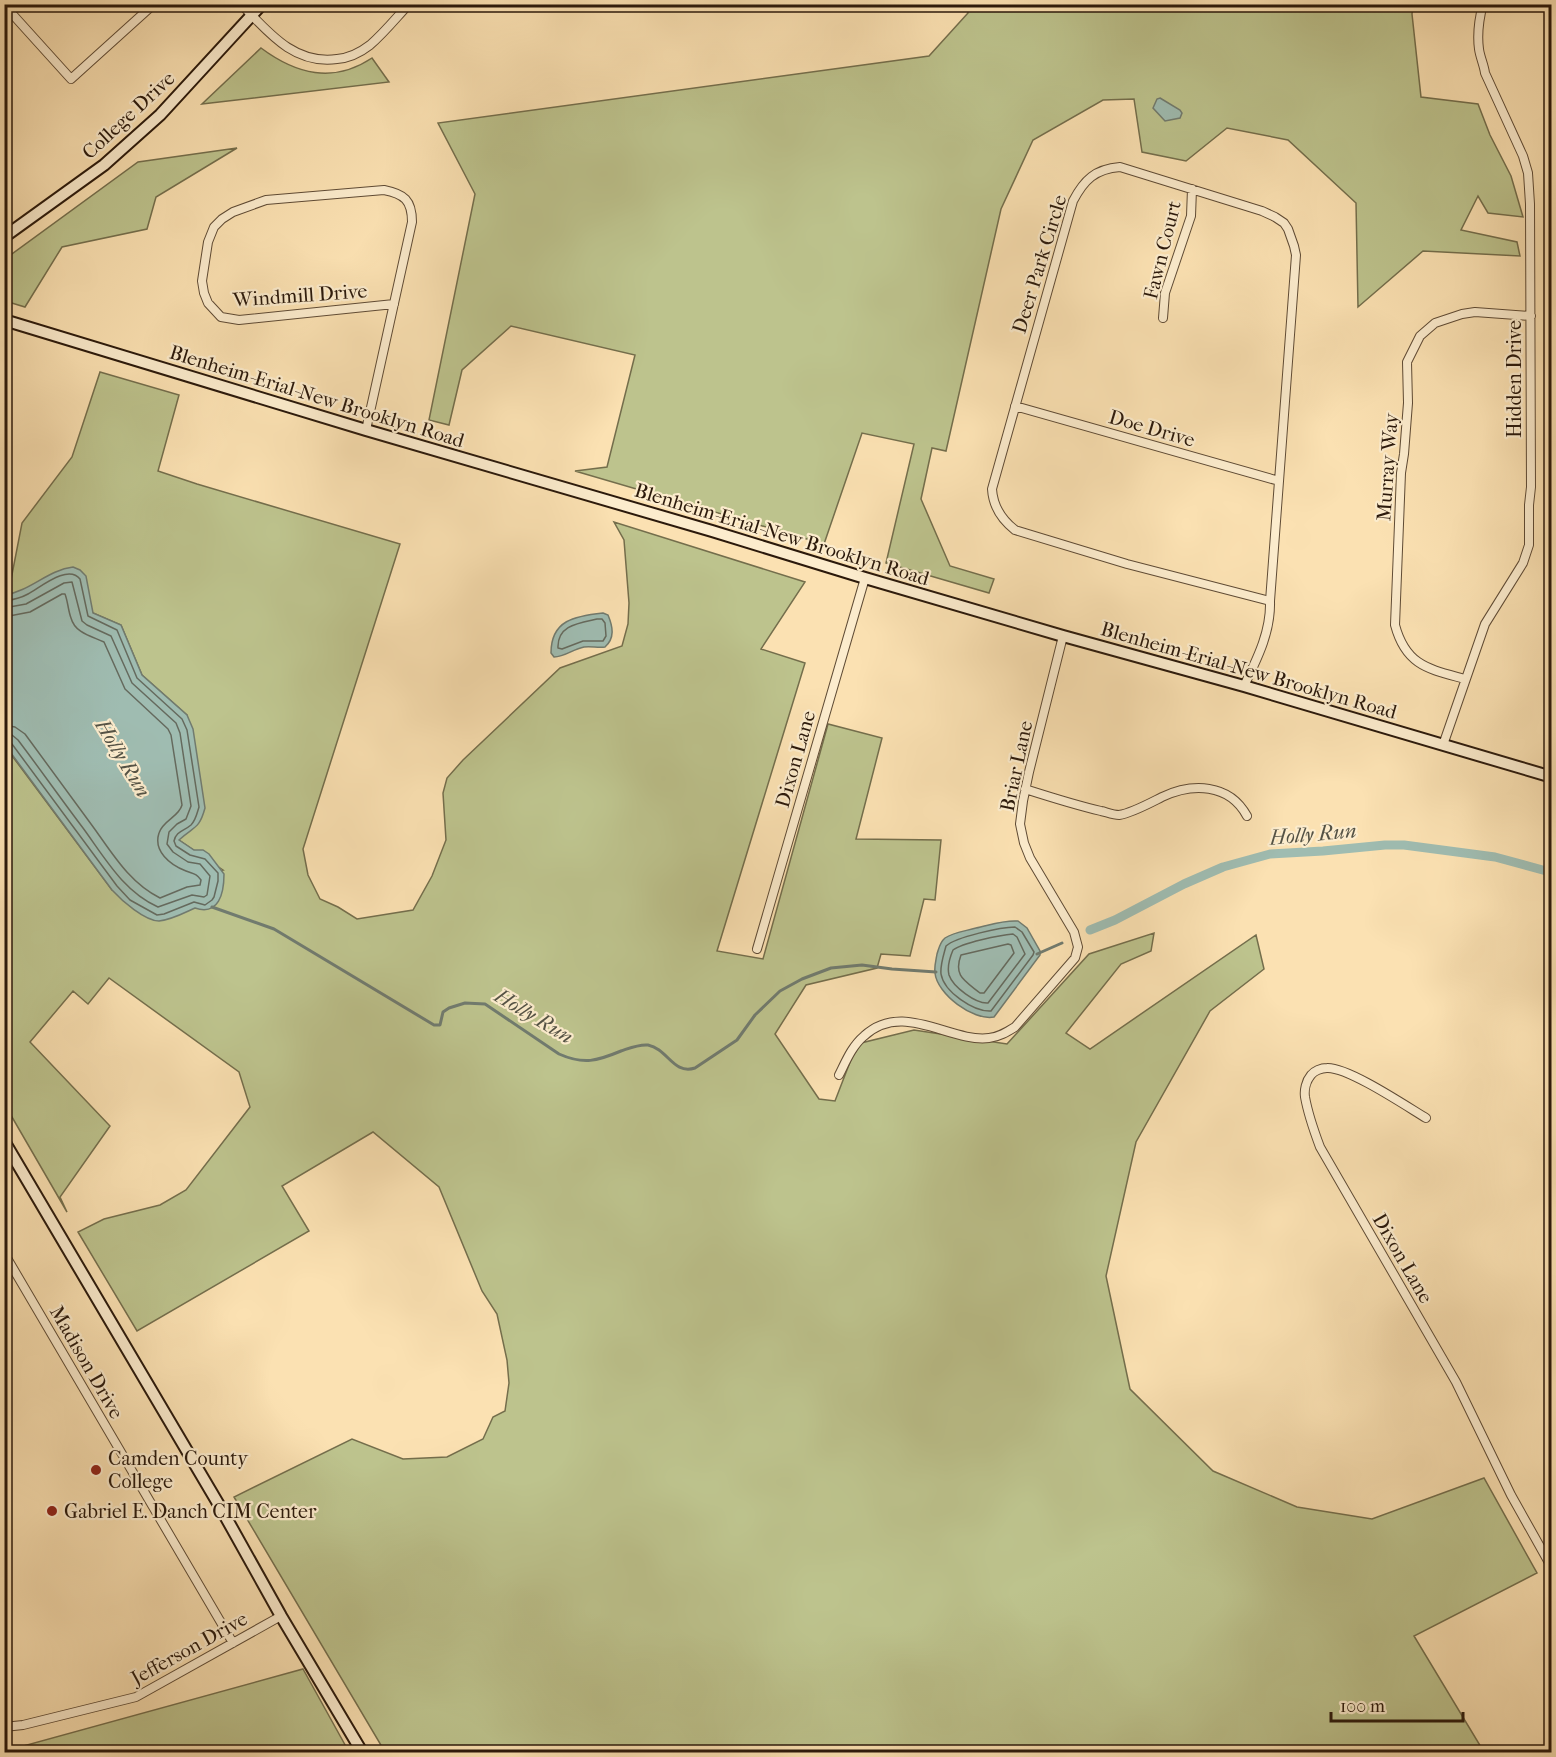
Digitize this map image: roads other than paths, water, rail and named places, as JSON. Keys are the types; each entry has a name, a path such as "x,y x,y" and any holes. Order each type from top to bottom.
{"main road":[{"name":"College Drive","path":"4,237 104,165 160,115 262,4"},
{"name":"Blenheim-Erial-New Brooklyn Road","path":"4,320 865,578 1244,686 1551,777"},
{"path":"4,1141 362,1752"}],"street":[{"path":"6,4 4,6 71,79 154,4"},
{"path":"241,4 279,42 295,53 332,60 351,55 370,45 409,4"},
{"name":"Hidden Drive","path":"1443,745 1485,624 1523,562 1529,545 1531,316 1528,172 1518,143 1485,73 1479,51 1478,22 1483,4"},
{"name":"Deer Park Circle","path":"1244,686 1262,648 1270,617 1296,255 1294,246 1284,223 1262,211 1120,167 1102,170 1092,175 1080,187 1073,201 992,489 995,507 1007,524 1015,530 1127,564 1270,601"},
{"name":"Fawn Court","path":"1163,318 1166,293 1191,216 1192,189"},
{"name":"Windmill Drive","path":"366,430 394,304 412,222 412,213 406,199 396,192 384,190 266,200 233,212 222,219 214,227 208,242 202,281 204,293 208,303 221,317 239,320 394,304"},
{"name":"Murray Way","path":"1466,679 1417,662 1401,644 1395,625 1401,472 1408,404 1407,362 1419,336 1435,323 1474,312 1531,316"},
{"name":"Doe Drive","path":"1015,406 1279,480"},
{"name":"Dixon Lane","path":"757,949 865,578"},
{"name":"Briar Lane","path":"838,1075 851,1051 866,1034 882,1025 920,1023 974,1038 1002,1035 1015,1027 1075,958 1078,947 1072,928 1030,858 1020,824 1025,789 1064,636"},
{"path":"1025,789 1082,807 1118,815 1181,790 1207,788 1219,791 1235,800 1247,816"},
{"name":"Dixon Lane","path":"1426,1118 1359,1079 1329,1067 1312,1073 1305,1088 1311,1120 1320,1147 1457,1384 1511,1495 1551,1568"},
{"name":"Madison Drive","path":"4,1253 233,1642"},
{"name":"Jefferson Drive","path":"4,1727 23,1725 136,1697 281,1616"}],"water":[{"path":"1160,98 1180,110 1182,113 1180,118 1165,121 1153,108 1157,99"},
{"path":"73,567 86,576 93,613 121,625 142,675 187,715 193,729 205,808 198,824 179,840 194,850 203,850 209,854 224,874 219,901 210,909 195,908 173,918 159,921 147,918 128,905 112,890 5,745 5,595 23,589 55,572"},
{"path":"603,613 608,615 612,628 612,636 605,647 584,647 554,657 551,653 552,642 560,627 574,618"},
{"path":"1018,921 1027,928 1040,955 994,1017 976,1015 957,1004 942,989 935,973 937,954 942,941 960,932 1002,922"}],"waterway":[{"name":"Holly Run","path":"1090,930 1223,867 1270,854 1404,845 1495,857 1550,872"},
{"name":"Holly Run","path":"212,907 274,929 434,1025 440,1025 443,1012 449,1008 465,1003 485,1004 559,1054 583,1061 605,1057 634,1046 648,1045 661,1051 681,1068 695,1068 737,1040 755,1015 780,991 802,979 831,968 862,965 936,972"},
{"name":"Holly Run","path":"1037,954 1062,943"}],"place":[{"name":"Camden County College","path":"96,1470"},
{"name":"Gabriel E. Danch CIM Center","path":"52,1511"}]}
